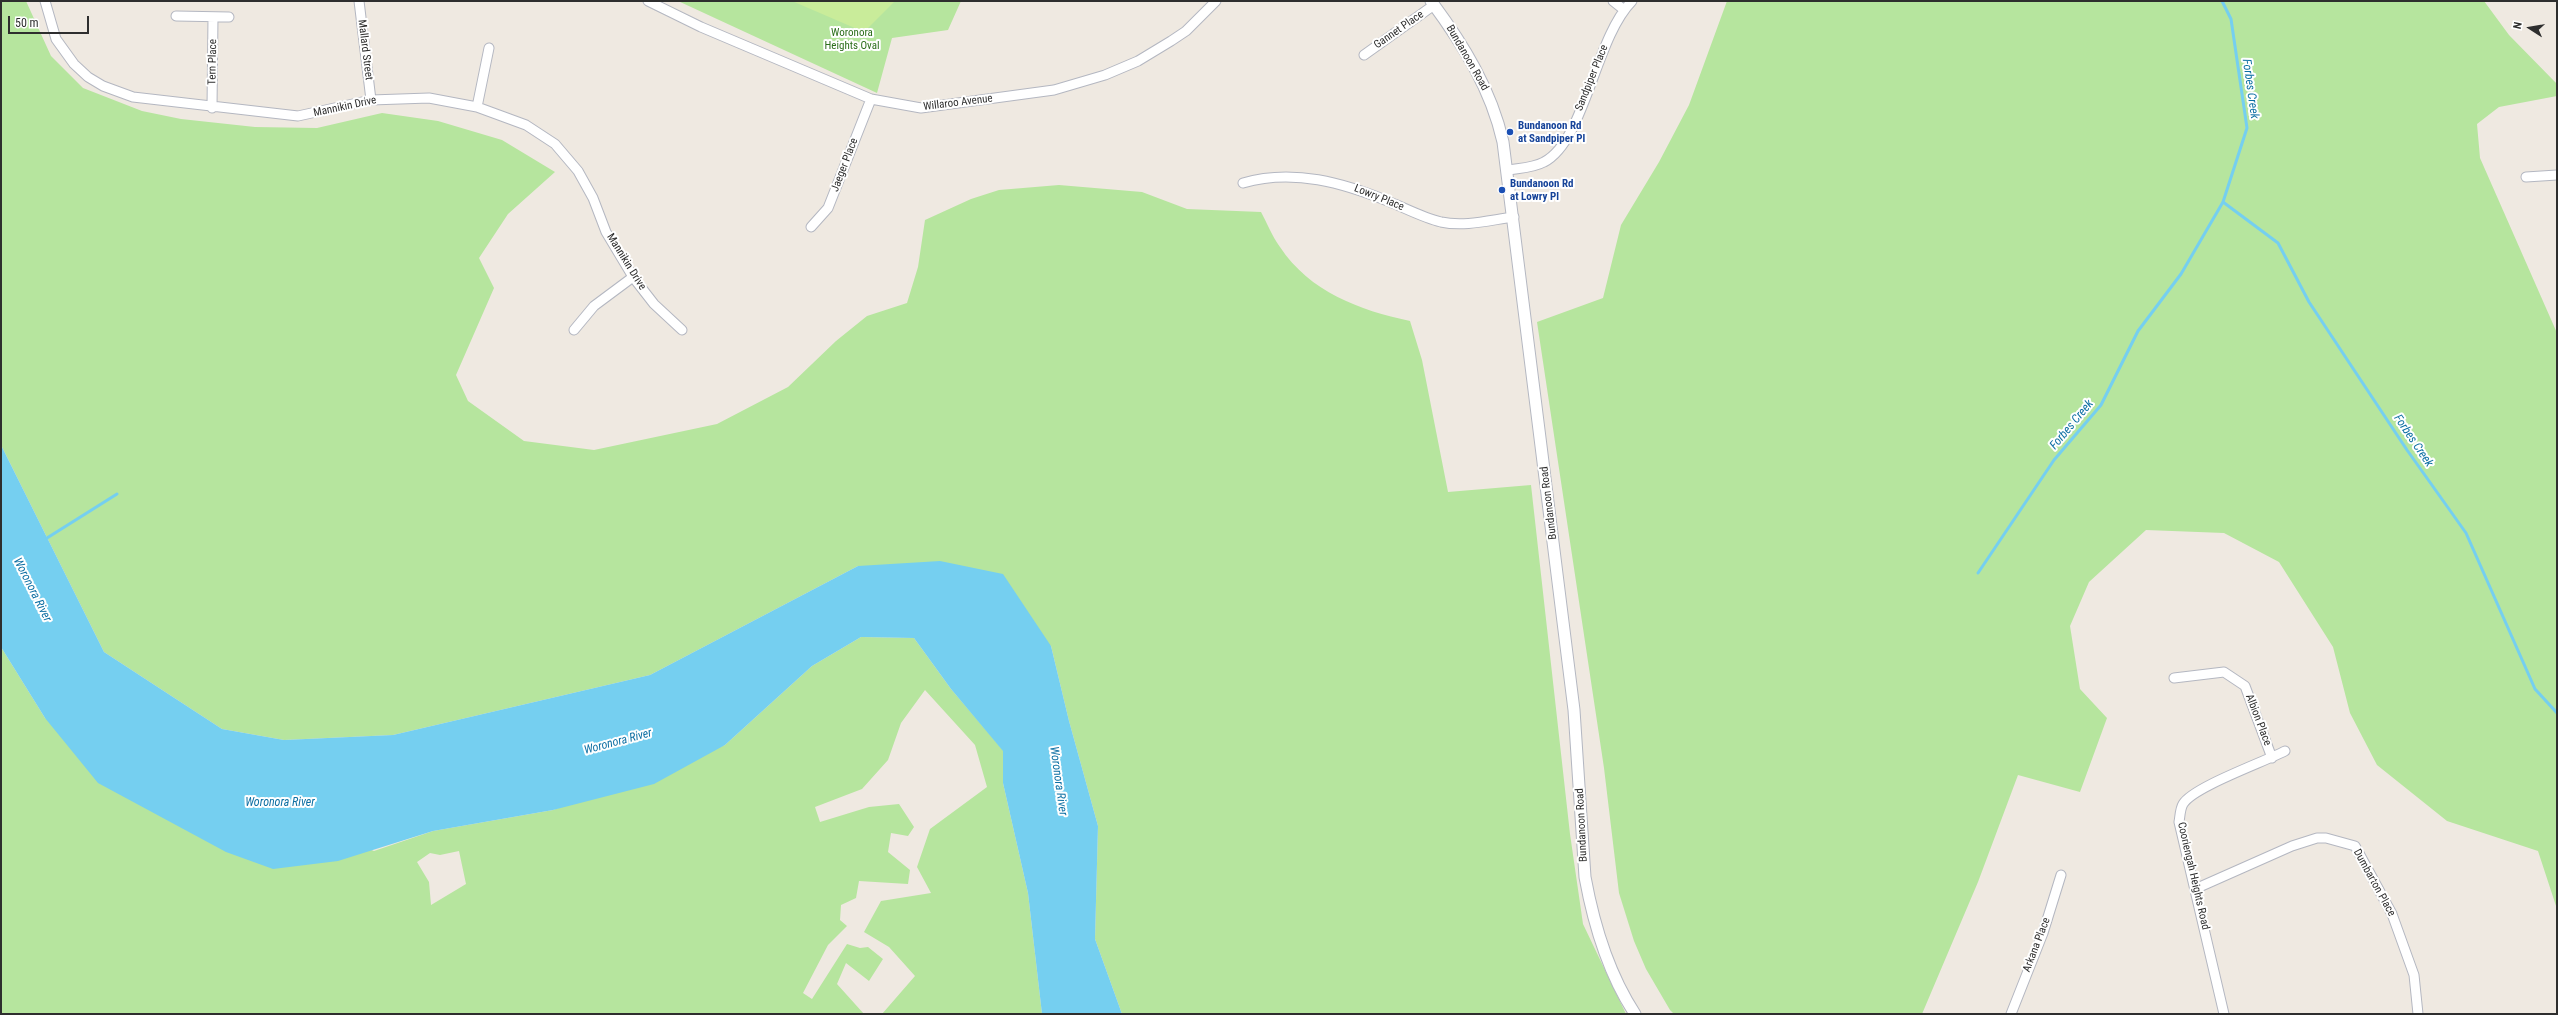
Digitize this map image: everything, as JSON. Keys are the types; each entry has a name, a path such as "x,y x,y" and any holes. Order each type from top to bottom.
{"street":[{"name":"Mannikin Drive","path":"44,1 56,39 74,64 88,77 103,86 133,97 212,108 298,116 371,100 429,98 477,107 526,125 554,144 567,157 588,186 606,232 633,277 654,304 682,330"},
{"name":"Mallard Street","path":"359,1 371,100"},
{"name":"Willaroo Avenue","path":"648,1 702,27 871,99 905,107 938,107 1054,90 1085,82 1122,68 1155,51 1186,31 1216,1"},
{"path":"1613,1 1623,9"},
{"name":"Sandpiper Place","path":"1508,170 1533,166 1544,162 1560,149 1574,124 1611,31 1623,9 1632,1"},
{"name":"Gannet Place","path":"1364,55 1432,3"},
{"name":"Bundanoon Road","path":"1432,3 1462,46 1487,91 1498,123 1508,170 1574,710 1585,877 1589,902 1605,955 1636,1014"},
{"path":"176,16 229,17"},
{"name":"Tern Place","path":"212,108 213,17"},
{"path":"477,107 489,48"},
{"name":"Jaeger Place","path":"811,227 828,208 871,99"},
{"path":"2526,177 2557,175"},
{"name":"Lowry Place","path":"1243,183 1258,178 1335,182 1428,218 1454,224 1514,217"},
{"path":"574,330 594,306 633,277"},
{"name":"Albion Place","path":"2174,678 2224,672 2245,686 2272,758"},
{"name":"Cooriengah Heights Road","path":"2224,1014 2179,822 2183,804 2199,791 2285,751"},
{"name":"Dumbarton Place","path":"2195,889 2292,846 2317,838 2326,838 2355,846 2392,914 2414,975 2418,1014"},
{"name":"Arkana Place","path":"2011,1014 2043,933 2061,875"}],"green space":[{"path":"1,1 26,1 51,56 83,88 142,111 181,119 255,127 317,128 382,113 438,121 502,140 555,172 508,214 479,258 494,288 456,375 468,401 524,441 594,450 717,424 788,387 836,341 867,316 907,303 918,267 925,220 971,199 999,190 1059,185 1142,192 1187,209 1261,212 1277,243 1292,263 1321,287 1354,305 1391,317 1410,321 1422,360 1448,492 1531,485 1570,834 1583,924 1626,1014 1122,1014 1095,939 1098,826 1069,721 1051,646 858,566 650,675 393,735 284,740 222,729 104,652 1,445"},
{"name":"Woronora Heights Oval","path":"678,1 961,1 948,30 892,38 877,93"},
{"path":"792,1 895,1 864,32"},
{"path":"1727,1 2484,1 2509,35 2557,84 2557,96 2499,107 2477,124 2480,158 2557,333 2557,909 2538,851 2447,821 2377,765 2350,713 2333,647 2279,562 2224,533 2146,530 2089,582 2070,626 2080,689 2107,718 2080,792 2018,775 1978,882 1922,1014 1674,1014 1670,1010 1646,969 1634,941 1619,893 1604,768 1537,322 1603,298 1621,225 1659,162 1689,105"},
{"path":"861,637 914,638 951,689 1003,750 1003,783 1028,893 1042,1014 882,1014 915,976 889,947 864,932 881,901 931,893 917,867 930,829 987,787 975,745 925,690 901,723 888,760 862,789 815,807 820,822 869,807 899,804 914,827 908,836 891,833 888,852 910,870 908,884 859,881 856,898 841,905 840,920 847,926 828,945 803,993 812,999 847,944 860,948 868,947 883,959 869,981 846,963 837,984 864,1014 1,1014 1,647 45,718 374,851 433,831 553,810 725,745 812,666","holes":["459,851 466,884 431,905 429,882 417,862 430,853 440,855"]}],"water":[{"name":"Woronora River","path":"1,445 104,652 222,729 284,740 393,735 650,675 858,566 940,561 1003,574 1051,646 1069,721 1098,826 1095,939 1122,1014 1042,1014 1028,893 1003,783 1003,751 951,689 914,638 861,637 812,666 725,745 654,784 553,810 433,831 338,861 273,869 226,852 98,783 45,718 1,647"}],"waterway":[{"name":"Forbes Creek","path":"1978,573 2054,460 2101,405 2138,331 2181,274 2223,202 2247,128 2231,19 2222,1"},
{"name":"Forbes Creek","path":"2223,202 2278,243 2309,302 2407,450 2466,533 2535,689 2557,713"},
{"path":"47,538 117,494"}],"place":[{"name":"Bundanoon Rd at Sandpiper Pl","path":"1510,132"},
{"name":"Bundanoon Rd at Lowry Pl","path":"1502,190"}]}
